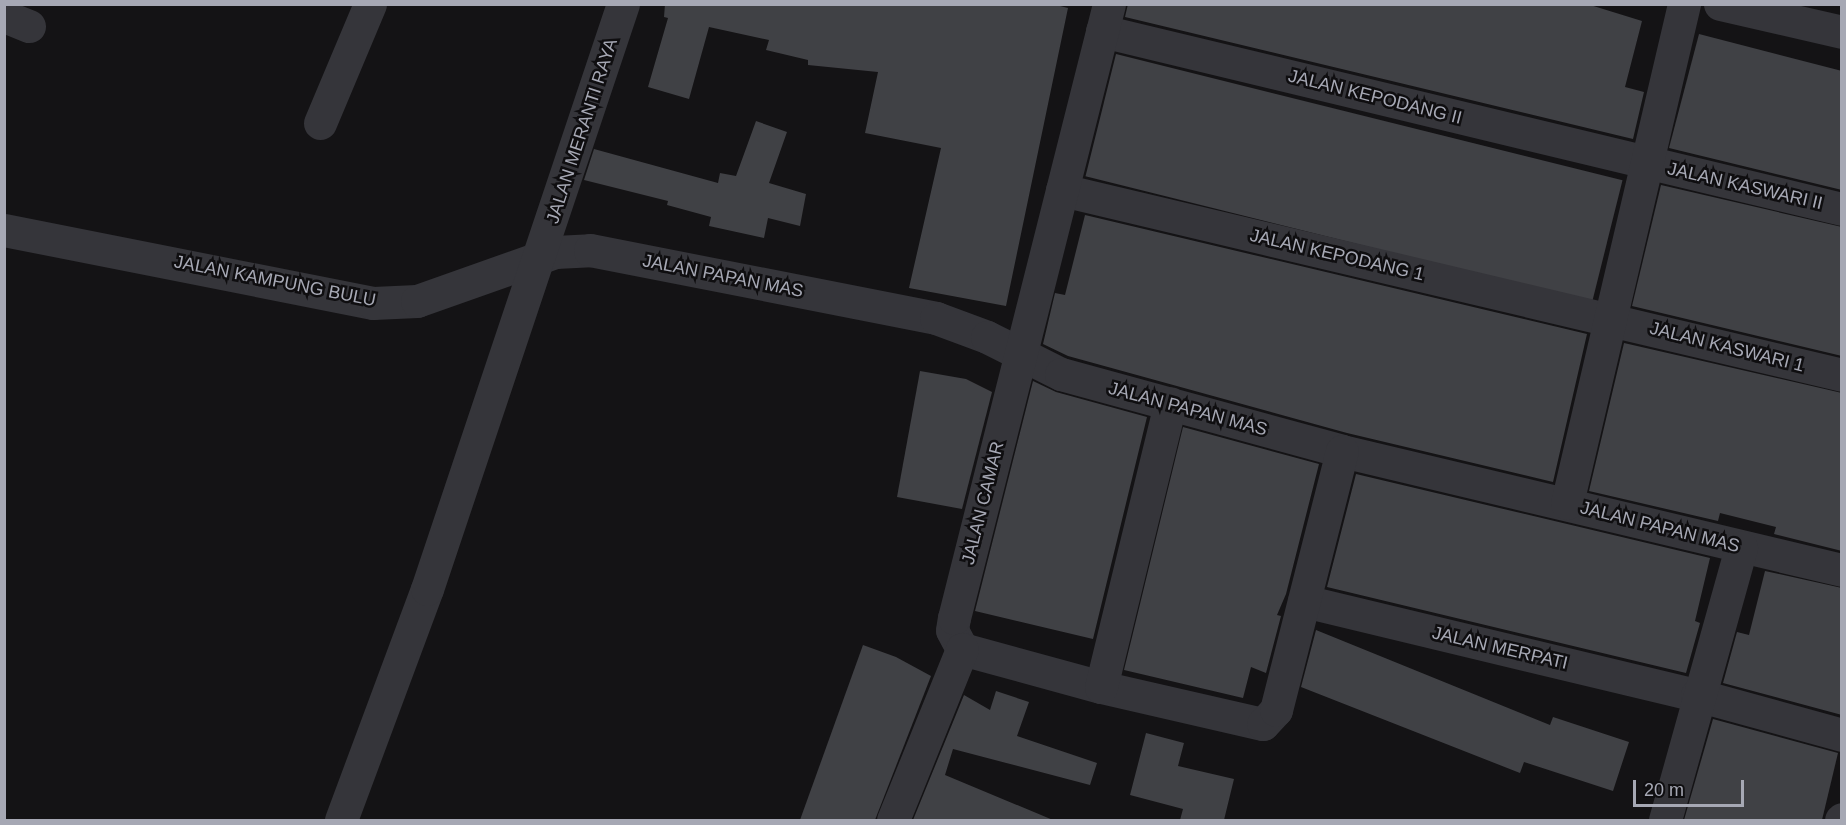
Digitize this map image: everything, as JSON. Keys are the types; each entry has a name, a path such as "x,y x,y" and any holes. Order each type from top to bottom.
{"street":[{"path":"320,123 370,4"},
{"name":"JALAN MERANTI RAYA","path":"341,820 427,589 540,258 623,4"},
{"path":"1567,503 1612,320 1684,4"},
{"path":"1720,4 1842,32"},
{"name":"JALAN KEPODANG II","path":"1106,18 1648,162"},
{"name":"JALAN CAMAR","path":"962,649 952,630 954,618 1022,357 1106,18"},
{"name":"JALAN KASWARI II","path":"1648,162 1842,209"},
{"name":"JALAN KEPODANG 1","path":"1062,190 1612,320"},
{"name":"JALAN KAMPUNG BULU","path":"4,230 372,303 417,301 540,258"},
{"name":"JALAN PAPAN MAS","path":"540,258 555,252 590,250 936,318 987,337 1022,357 1061,374 1342,451 1842,570"},
{"name":"JALAN KASWARI 1","path":"1612,320 1842,375"},
{"path":"1101,687 1170,404"},
{"path":"893,820 962,649 1101,687 1263,724 1276,710 1342,451"},
{"path":"1665,820 1697,695 1741,547"},
{"name":"JALAN MERPATI","path":"1304,601 1697,695 1842,735"}],"building":[{"path":"665,4 1052,4 1068,8 1006,306 909,288 941,148 865,133 878,72 808,65 808,60 766,50 769,40 709,27 689,99 648,87 668,18 664,17"},
{"path":"1128,4 1587,4 1642,21 1625,87 1644,92 1633,139 1125,17"},
{"path":"1699,34 1842,71 1842,190 1669,148"},
{"path":"1116,54 1622,180 1592,303 1086,176"},
{"path":"756,121 787,132 769,183 806,194 800,226 768,218 764,238 709,226 711,217 667,205 668,201 584,180 594,149 718,183 720,173 736,176"},
{"path":"1661,185 1842,227 1842,356 1632,306"},
{"path":"1085,215 1587,334 1553,482 1347,433 1068,356 1043,344 1055,293 1065,295"},
{"path":"1624,343 1842,393 1842,551 1774,534 1776,527 1720,513 1718,521 1589,491"},
{"path":"920,371 966,379 992,392 962,509 897,497"},
{"path":"1033,381 1056,392 1147,417 1093,639 975,611"},
{"path":"1183,427 1319,464 1286,594 1277,615 1281,616 1266,673 1251,667 1243,698 1124,670"},
{"path":"1356,474 1710,558 1695,621 1700,623 1686,673 1327,587"},
{"path":"1765,571 1842,588 1842,715 1723,683 1737,632 1749,635"},
{"path":"1316,630 1550,725 1553,717 1629,742 1613,791 1524,762 1520,773 1301,687"},
{"path":"863,645 896,657 931,676 875,820 800,820"},
{"path":"996,691 1029,702 1017,736 1097,763 1090,785 953,749 945,775 1053,820 913,820 964,695 990,710"},
{"path":"1713,719 1838,753 1822,820 1684,820"},
{"path":"1146,733 1184,743 1178,766 1234,779 1224,820 1180,820 1183,809 1130,795"}]}
